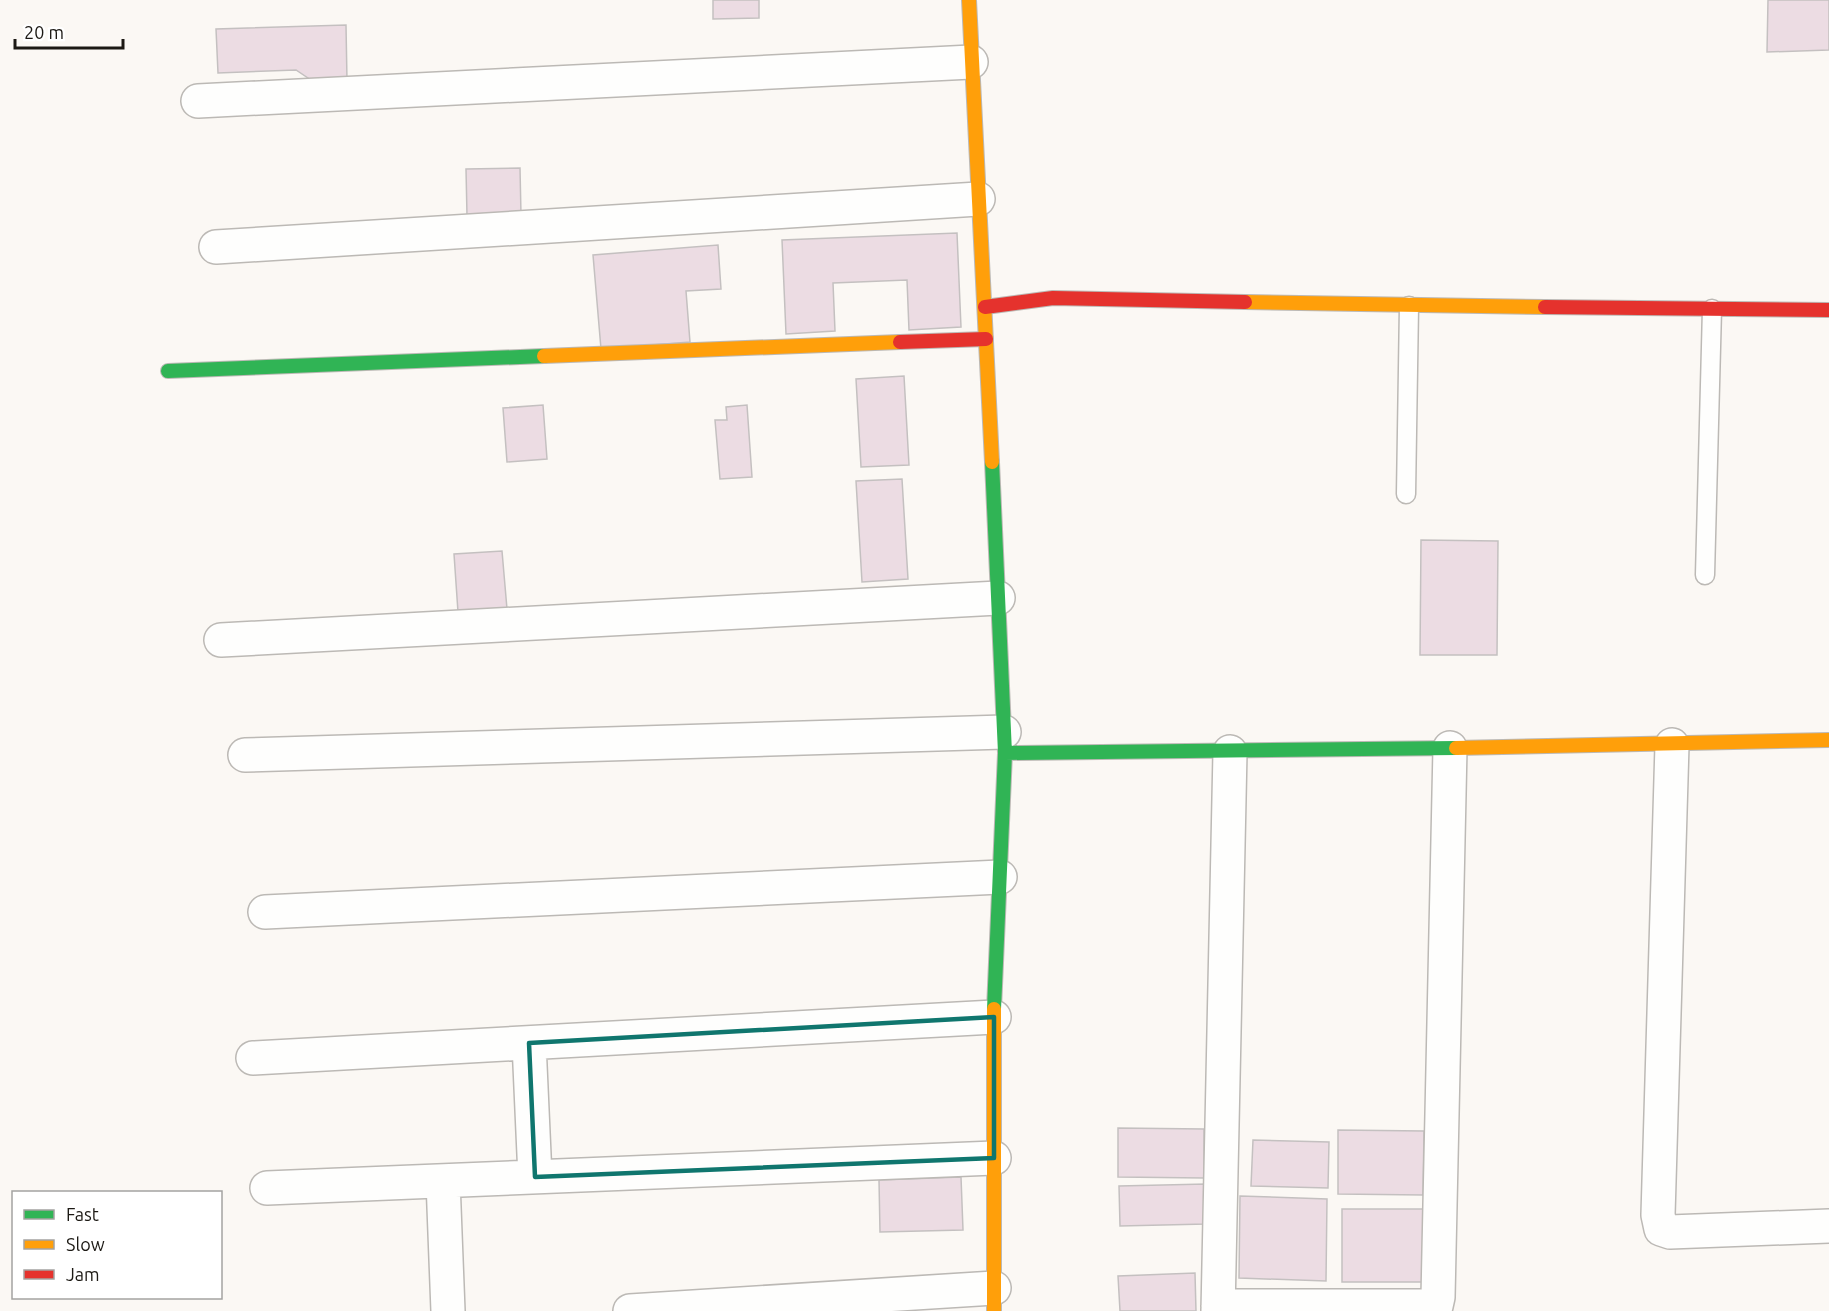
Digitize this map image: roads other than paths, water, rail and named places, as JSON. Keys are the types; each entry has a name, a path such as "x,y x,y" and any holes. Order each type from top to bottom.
{"street":[{"path":"630,1311 994,1300 994,1017 1004,743 969,0"},
{"path":"198,101 971,62"},
{"path":"216,247 978,199"},
{"path":"985,307 1053,298 1409,306 1829,310"},
{"path":"168,371 986,339"},
{"path":"221,640 998,598"},
{"path":"245,755 1004,743 1230,752 1671,745 1829,740"},
{"path":"1671,745 1658,1215 1661,1229 1670,1232 1829,1226"},
{"path":"1230,752 1218,1308 1436,1306 1450,748"},
{"path":"265,912 1000,877"},
{"path":"253,1058 994,1017"},
{"path":"529,1043 535,1177"},
{"path":"267,1188 994,1158"},
{"path":"443,1181 448,1311"}],"lane":[{"path":"1406,494 1409,306"},
{"path":"1705,575 1712,309"}]}
